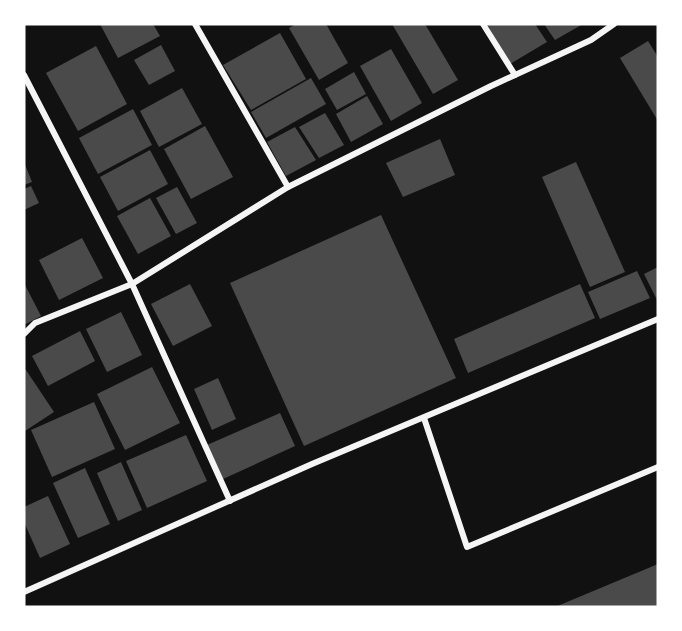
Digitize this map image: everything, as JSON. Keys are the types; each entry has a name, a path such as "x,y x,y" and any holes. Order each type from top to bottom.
{"street":[{"path":"195,24 288,188"},
{"path":"483,24 514,75"},
{"path":"24,334 35,323 132,284 288,188 514,75 591,40 614,24"},
{"path":"24,75 132,284 230,501"},
{"path":"24,592 230,501 658,319"},
{"path":"424,418 467,547 658,467"}],"building":[{"path":"100,24 153,24 160,36 118,58"},
{"path":"296,24 326,24 348,63 319,80 289,28"},
{"path":"392,24 425,24 458,80 433,94"},
{"path":"487,24 535,24 547,42 510,64"},
{"path":"544,24 583,24 555,40"},
{"path":"280,33 306,79 251,110 223,65"},
{"path":"648,41 658,57 658,121 620,58"},
{"path":"161,45 175,71 149,85 134,60"},
{"path":"96,46 127,104 78,131 46,73"},
{"path":"391,49 422,103 391,121 360,66"},
{"path":"354,72 366,94 337,110 325,89"},
{"path":"311,78 326,104 266,138 251,112"},
{"path":"182,88 202,124 159,147 140,111"},
{"path":"367,96 383,124 351,142 336,114"},
{"path":"133,109 152,145 98,174 79,138"},
{"path":"325,113 344,145 319,158 299,127"},
{"path":"205,126 233,177 191,199 164,149"},
{"path":"295,127 316,160 286,176 267,142"},
{"path":"440,139 455,175 403,197 386,163"},
{"path":"150,150 168,184 118,211 100,177"},
{"path":"24,162 32,182 24,185"},
{"path":"576,162 625,272 590,287 542,177"},
{"path":"31,186 39,203 24,210 24,189"},
{"path":"177,187 197,223 176,234 156,198"},
{"path":"150,198 171,236 138,254 117,216"},
{"path":"381,215 456,378 304,446 230,283"},
{"path":"82,238 103,278 59,300 39,260"},
{"path":"658,267 658,302 644,274"},
{"path":"637,271 650,298 600,319 588,292"},
{"path":"24,283 41,316 24,325"},
{"path":"190,284 212,326 173,346 151,304"},
{"path":"580,284 595,318 468,373 454,339"},
{"path":"121,312 142,355 107,372 86,329"},
{"path":"80,331 95,361 48,386 32,356"},
{"path":"24,367 54,412 25,431 24,429"},
{"path":"152,367 180,423 125,450 97,394"},
{"path":"218,378 236,419 212,430 194,389"},
{"path":"94,402 115,449 52,477 31,430"},
{"path":"280,413 295,446 223,479 207,445"},
{"path":"186,435 207,481 147,508 126,461"},
{"path":"121,462 142,510 118,521 97,473"},
{"path":"85,468 110,524 78,538 53,483"},
{"path":"48,496 70,544 40,558 24,522 24,507"},
{"path":"658,564 658,607 555,607"}]}
